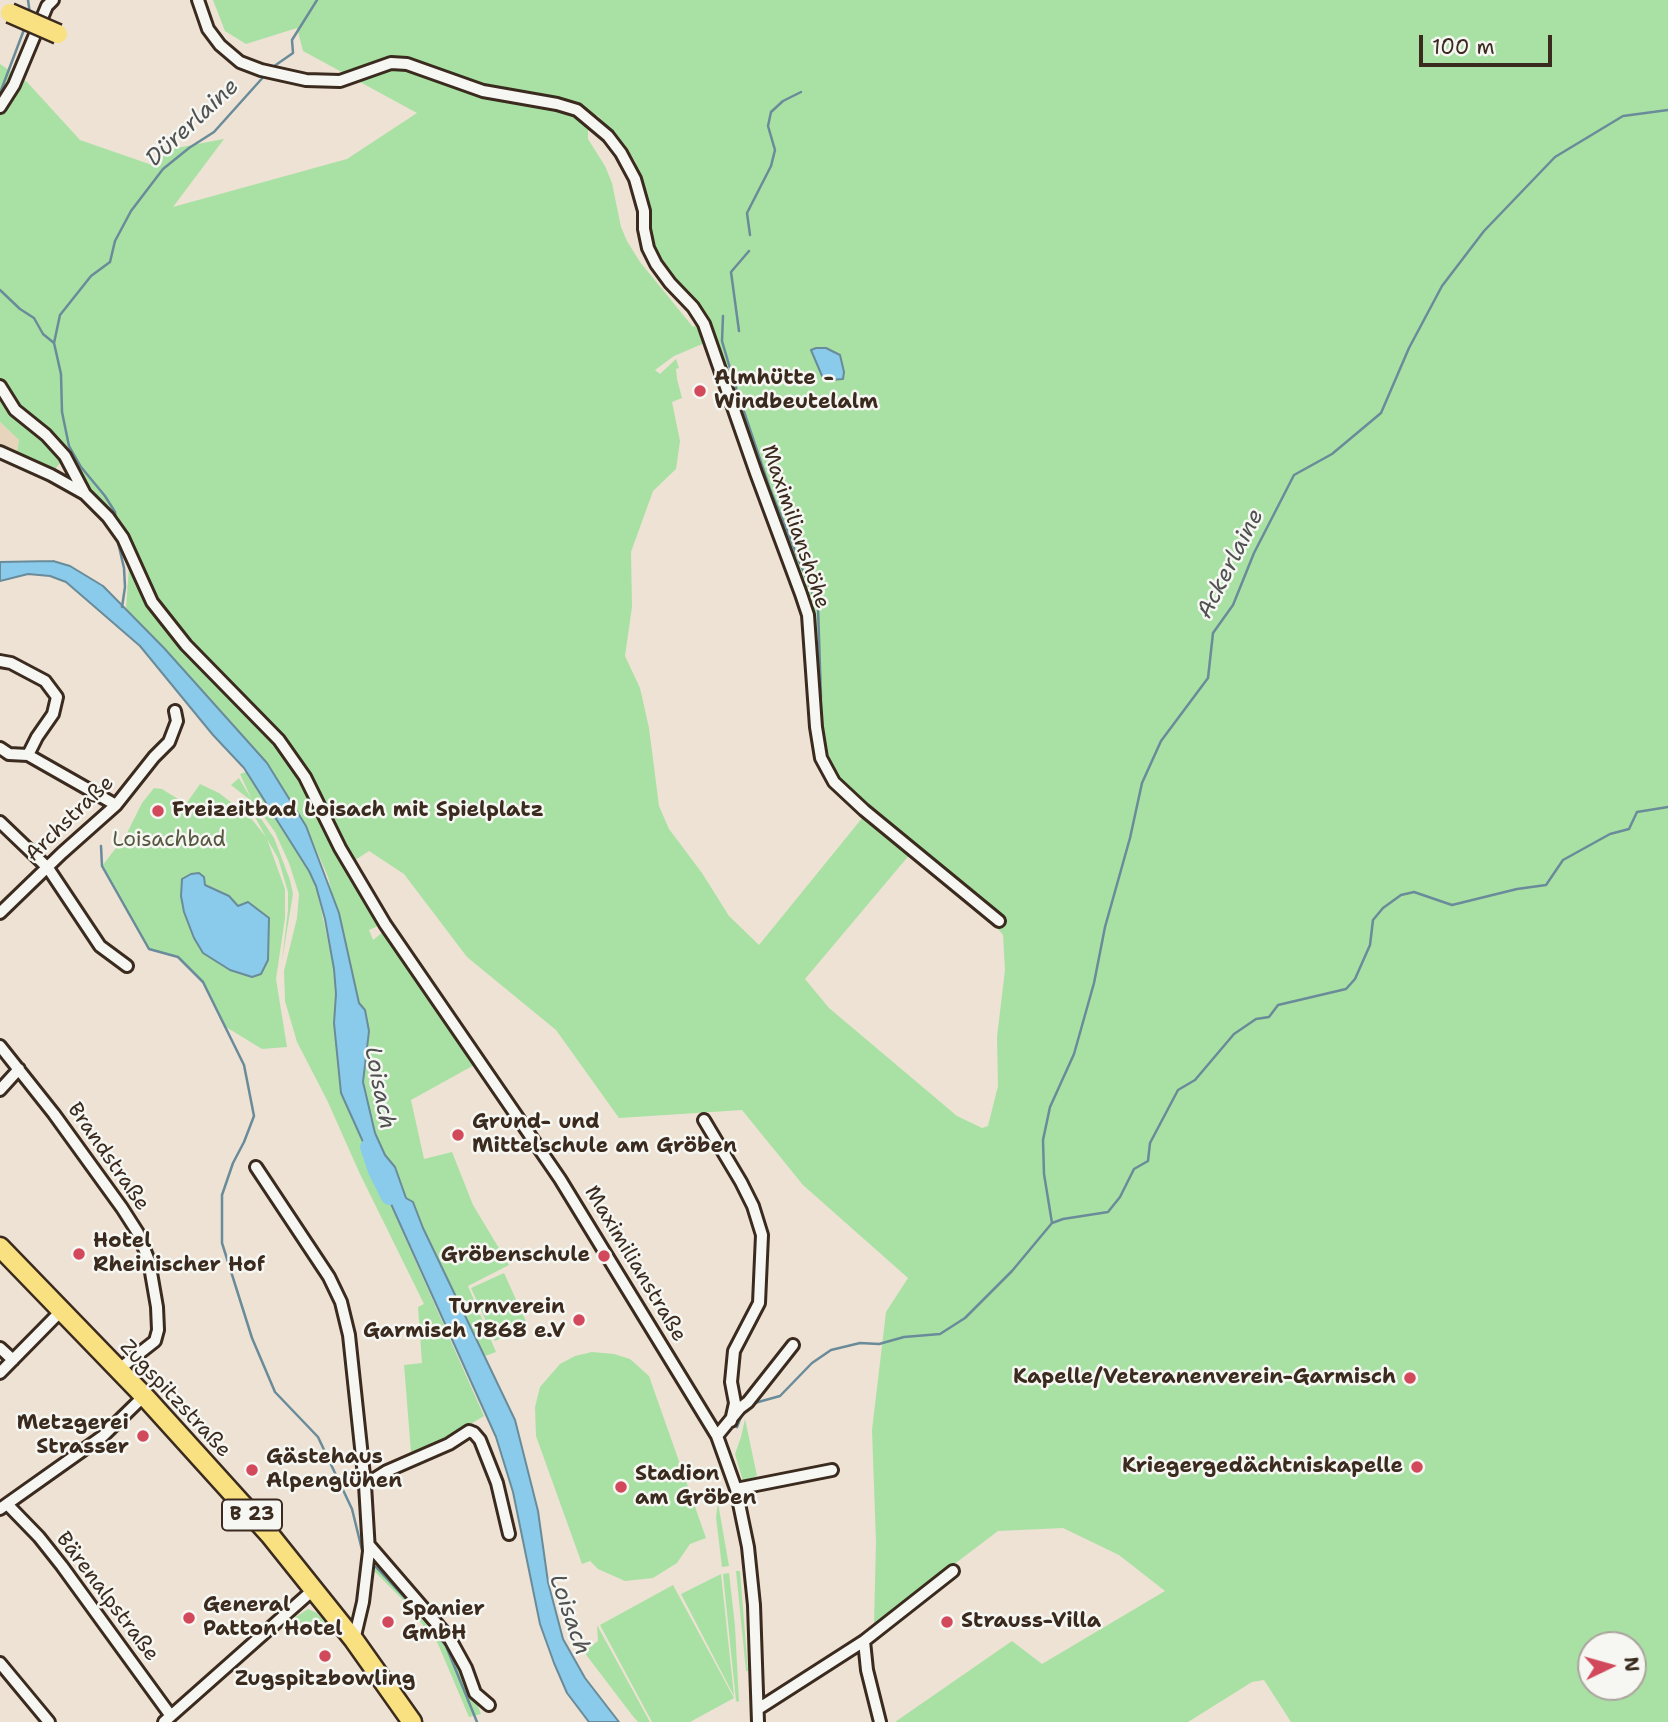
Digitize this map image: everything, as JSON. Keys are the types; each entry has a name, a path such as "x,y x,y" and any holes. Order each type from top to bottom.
{"main road":[{"path":"10,13 58,34"},
{"name":"Zugspitzstraße","path":"0,1247 144,1396 270,1535 354,1640 412,1722"}],"street":[{"path":"0,107 14,85 47,6 53,0"},
{"name":"Maximilianshöhe","path":"198,0 208,29 220,45 240,62 261,70 306,80 340,81 391,63 407,64 483,91 577,110 608,136 635,179 641,196 648,248 656,264 693,306 704,324 808,615 816,727 821,758 834,782 864,810 999,921"},
{"path":"0,386 15,410 46,435 65,456 85,494"},
{"path":"0,452 85,494"},
{"path":"51,475 65,456"},
{"name":"Maximilianstraße","path":"85,494 108,517 123,538 152,602 183,642 286,749 368,895 414,967 509,1101 560,1179 717,1436 736,1489 750,1567 758,1722"},
{"path":"0,661 11,663 45,681 57,698 53,714 28,755"},
{"name":"Archstraße","path":"0,913 116,804 153,757 169,742 177,721 175,711"},
{"path":"0,748 9,754 28,755 116,804"},
{"path":"0,822 48,868 100,946 127,967"},
{"name":"Brandstraße","path":"0,1046 54,1114 122,1208 138,1233 149,1261 158,1330 155,1341 118,1370"},
{"path":"0,1090 19,1069"},
{"path":"704,1120 741,1182 762,1235 759,1303 734,1351 731,1382 735,1403 731,1421"},
{"path":"256,1167 329,1277 341,1302 349,1335 369,1548 363,1602 354,1640"},
{"path":"0,1373 61,1311"},
{"path":"717,1436 793,1345"},
{"path":"0,1348 13,1360"},
{"path":"3,1506 103,1436 144,1396"},
{"path":"365,1485 387,1471 449,1444 469,1431 480,1440 498,1483 509,1534"},
{"path":"736,1489 832,1470"},
{"name":"Bärenalpstraße","path":"3,1506 39,1537 62,1566 167,1719"},
{"path":"369,1548 450,1639 466,1668 475,1693 489,1705"},
{"path":"758,1709 864,1641 953,1571"},
{"path":"167,1719 313,1590"},
{"path":"864,1641 867,1670 880,1722"},
{"path":"0,1663 49,1722"}],"shaded area":[{"path":"0,422 19,440 16,459 0,452"}],"green space":[{"path":"213,0 1668,0 1668,1722 1291,1722 1264,1680 1252,1682 1188,1722 895,1722 1012,1641 1042,1664 1165,1591 1119,1555 1063,1528 998,1531 874,1625 876,1542 872,1430 886,1312 908,1278 803,1185 742,1110 619,1118 556,1030 467,957 404,874 369,851 346,866 350,879 378,926 369,930 373,940 383,932 476,1064 411,1100 424,1159 452,1152 473,1205 509,1265 468,1286 496,1352 485,1356 413,1202 406,1198 395,1167 385,1155 374,1133 363,1082 369,1031 365,1011 358,1002 328,877 306,826 267,763 126,608 130,552 65,456 51,475 16,459 19,440 0,422 0,64 27,82 80,140 152,165 171,149 224,139 173,207 347,159 417,113 303,51 297,28 246,44 225,31","holes":["597,115 625,145 635,161 645,194 650,234 657,255 690,295 712,330 812,623 824,744 821,769 828,781 863,817 759,945 729,916 702,873 669,829 659,806 649,728 640,688 625,656 632,607 631,552 653,491 676,469 680,441 672,402 682,398 676,359 660,374 655,370 674,356 707,342 700,323 693,327 640,262 627,241 621,227 612,183 588,139 588,126","911,853 987,916 1003,935 1005,970 997,1037 998,1086 988,1126 982,1128 957,1116 829,1008 805,979"]},
{"path":"246,772 305,862 316,886 334,969 334,1023 341,1093 484,1416 447,1438 411,1452 404,1365 422,1363 418,1307 424,1304 297,1042 285,1001 284,971 297,918 299,894 275,832 254,803 231,785 239,778 252,800 240,774"},
{"name":"Loisachbad","path":"200,784 219,793 250,817 266,837 255,817 237,801 240,797 262,820 274,838 293,894 282,961 288,892 278,858 267,839 285,889 285,918 276,979 287,1047 262,1049 226,1027 203,982 178,957 149,949 102,866 126,835 142,803 154,788 162,789 186,804","holes":["204,877 205,885 229,896 238,906 203,953 184,912"]},
{"path":"504,1273 528,1326 495,1341 471,1288"},
{"name":"Stadion am Gröben","path":"592,1352 630,1359 649,1376 706,1538 690,1544 677,1563 653,1578 625,1581 598,1569 590,1561 582,1564 536,1436 535,1407 540,1387 560,1364 575,1356"},
{"path":"745,1419 757,1476 743,1481 735,1454"},
{"path":"718,1503 729,1566 722,1567 716,1517"},
{"path":"377,1557 439,1629 468,1682 481,1714 469,1717 438,1644 403,1600 374,1571"},
{"path":"736,1571 740,1571 748,1671 746,1671"},
{"path":"729,1573 739,1702 736,1701 723,1574"},
{"path":"721,1574 734,1696 681,1594"},
{"path":"673,1585 734,1698 690,1722 652,1722 600,1625"},
{"path":"308,1609 317,1613 327,1625 320,1631 312,1621 302,1628 294,1618"},
{"path":"597,1625 650,1722 638,1722 584,1652 598,1641"}],"water":[{"path":"826,348 840,355 843,379 830,380 822,376 811,350"},
{"path":"53,561 70,566 103,586 164,648 267,763 306,826 339,913 359,1003 365,1010 369,1031 363,1082 375,1133 385,1155 395,1167 406,1198 413,1202 515,1420 538,1511 548,1582 563,1639 585,1678 619,1722 589,1722 567,1693 540,1624 513,1492 496,1437 341,1093 334,1023 334,969 325,919 309,871 244,768 213,735 140,646 66,582 50,576 28,574 0,581 0,562"},
{"path":"199,873 204,877 205,885 229,896 238,906 248,902 269,918 268,960 261,974 252,977 230,970 203,953 194,938 181,896 182,879"}],"waterway":[{"path":"28,0 30,14"},
{"name":"Dürerlaine","path":"270,69 293,53 292,40 317,0"},
{"path":"0,93 25,27"},
{"name":"Dürerlaine","path":"116,521 115,512 105,496 81,467 69,446 62,412 61,374 54,343 60,315 91,276 110,262 115,241 131,211 163,169 214,132 266,74"},
{"path":"750,235 747,213 771,166 775,150 768,126 771,112 783,101 801,92"},
{"name":"Ackerlaine","path":"1052,1223 1044,1174 1043,1140 1050,1107 1074,1054 1094,983 1105,927 1142,783 1161,741 1208,678 1213,633 1233,605 1254,553 1294,475 1332,454 1381,413 1409,348 1442,286 1484,231 1555,157 1623,116 1668,110"},
{"path":"739,331 731,272 749,251"},
{"path":"0,290 34,318 43,334 54,343"},
{"path":"723,316 722,341 734,382 770,489 818,607 821,698"},
{"name":"Dürerlaine","path":"117,538 124,568 122,607"},
{"path":"751,1404 780,1396 812,1363 831,1350 860,1343 879,1344 904,1337 940,1334 965,1318 1012,1271 1052,1223 1108,1212 1120,1197 1134,1169 1148,1161 1150,1143 1178,1090 1195,1080 1234,1034 1256,1019 1269,1017 1278,1005 1346,989 1355,979 1370,945 1373,920 1383,908 1401,895 1414,892 1452,905 1517,889 1546,885 1563,860 1610,834 1629,829 1637,812 1668,807"},
{"path":"101,846 102,866 149,949 178,957 203,982 244,1065 254,1116 222,1195 222,1243 252,1338 275,1392 318,1437 352,1509 363,1554"},
{"name":"Loisach","path":"368,1147 389,1197"},
{"path":"737,1427 742,1414"},
{"path":"376,1567 446,1646 477,1722"}],"place":[{"name":"Almhütte - Windbeutelalm","path":"700,391"},
{"name":"Freizeitbad Loisach mit Spielplatz","path":"158,811"},
{"name":"Grund- und Mittelschule am Gröben","path":"458,1135"},
{"name":"Hotel Rheinischer Hof","path":"79,1254"},
{"name":"Gröbenschule","path":"604,1256"},
{"name":"Turnverein Garmisch 1868 e.V","path":"579,1320"},
{"name":"Kapelle/Veteranenverein-Garmisch","path":"1410,1378"},
{"name":"Metzgerei Strasser","path":"143,1436"},
{"name":"Kriegergedächtniskapelle","path":"1417,1467"},
{"name":"Gästehaus Alpenglühen","path":"252,1470"},
{"name":"Stadion am Gröben","path":"621,1487"},
{"name":"General Patton Hotel","path":"189,1618"},
{"name":"Spanier GmbH","path":"388,1622"},
{"name":"Strauss-Villa","path":"947,1622"},
{"name":"Zugspitzbowling","path":"325,1656"}]}
